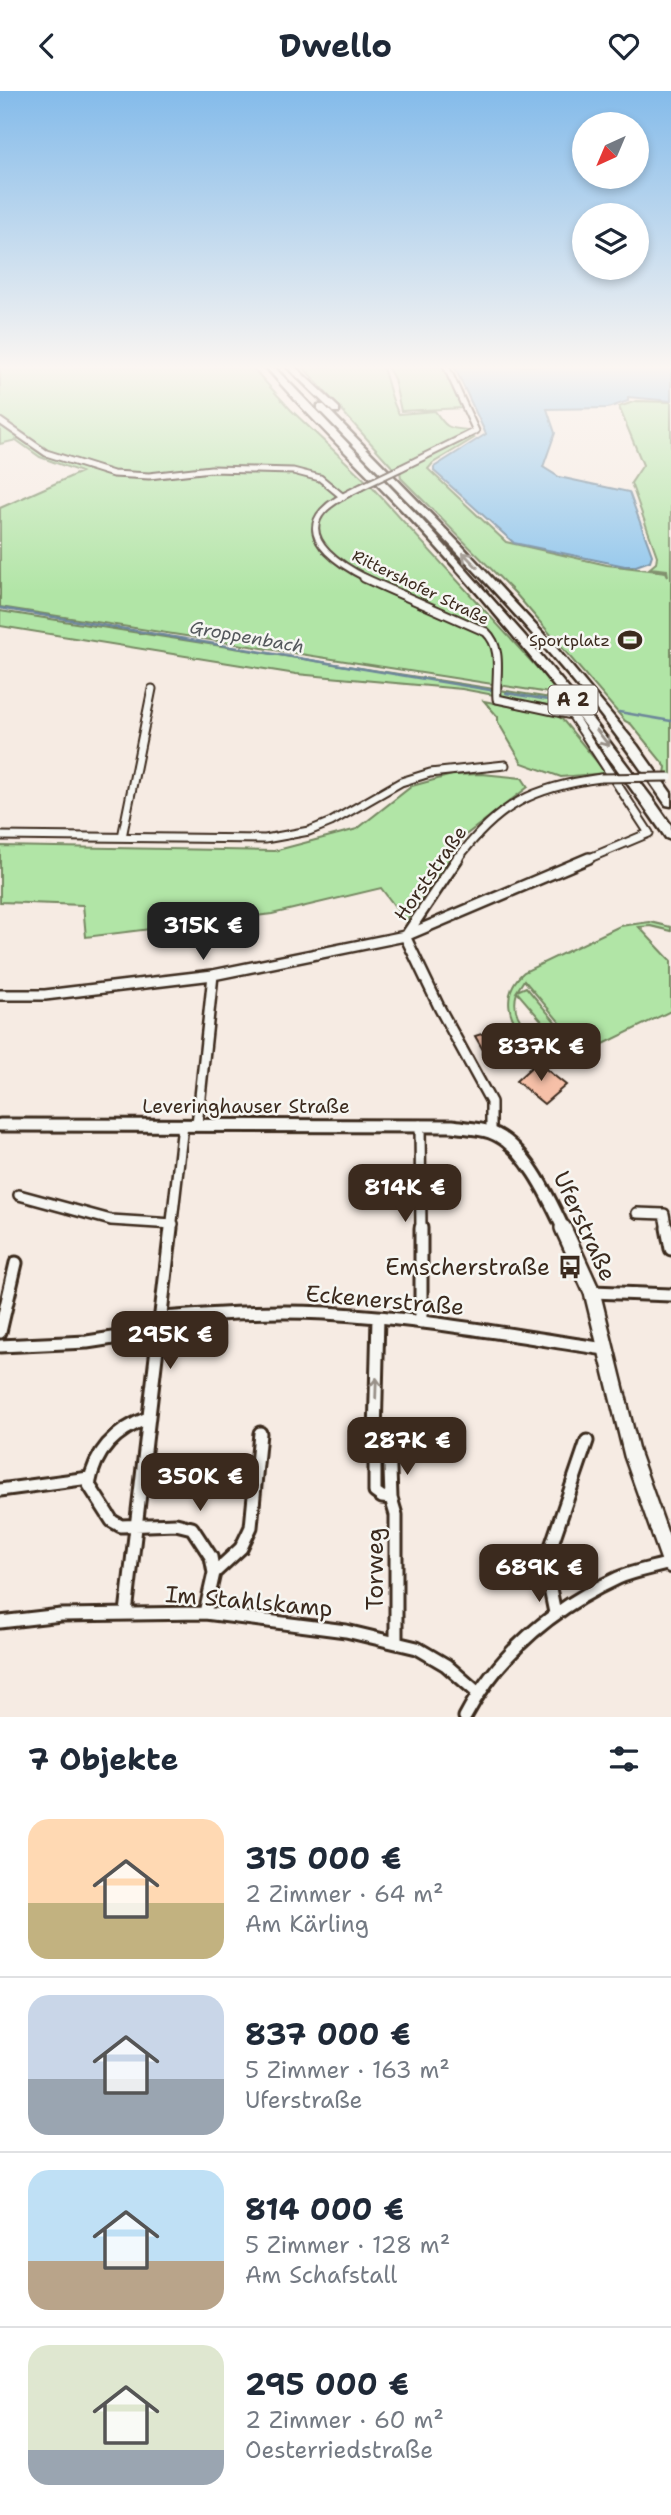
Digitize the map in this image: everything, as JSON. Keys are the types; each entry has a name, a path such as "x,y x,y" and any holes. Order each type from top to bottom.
{"highway":[{"path":"330,442 344,457 386,490"},
{"name":"A 2","path":"341,442 465,572 541,661 612,749 671,835"},
{"name":"A 2","path":"355,442 567,664 632,746 671,802"},
{"path":"364,442 377,464"}],"main road":[{"name":"Leveringhauser Straße","path":"0,1125 421,1125 491,1132"},
{"name":"Uferstraße","path":"491,1132 517,1150 533,1170 582,1265 592,1292 632,1455 670,1564"}],"street":[{"path":"30,442 46,453 113,474 149,476 211,469 293,471 320,478 343,497"},
{"name":"Rittershofer Straße","path":"454,442 361,487 323,509 314,526 315,534 328,555 345,568 488,634 494,642 497,699 572,715 649,833 632,840"},
{"path":"122,837 152,689"},
{"path":"0,836 265,839 331,822 374,796 413,778 457,768 505,765"},
{"name":"Horststraße","path":"405,936 485,823 508,805 541,788 570,780 670,777"},
{"name":"Horststraße","path":"405,936 632,840"},
{"path":"0,995 45,995 213,975 405,936 440,1009 491,1102 491,1132"},
{"path":"197,1125 213,975"},
{"path":"126,1613 183,1125"},
{"path":"421,1125 421,1322"},
{"path":"19,1195 111,1220 173,1224"},
{"path":"637,1213 664,1214 671,1249"},
{"path":"0,1332 16,1263"},
{"path":"592,1292 671,1295"},
{"name":"Eckenerstraße","path":"160,1318 228,1313 323,1313 421,1322 606,1349"},
{"name":"Torweg","path":"378,1317 375,1436 385,1436 389,1441 391,1498 396,1515 396,1641"},
{"path":"0,1346 87,1342 159,1331"},
{"path":"148,1418 131,1423 108,1442 94,1460 89,1485 112,1521 121,1526 176,1524 192,1528 211,1557 214,1573 205,1613"},
{"path":"214,1573 248,1537 260,1433"},
{"path":"555,1613 545,1564 587,1441"},
{"path":"0,1490 89,1478"},
{"path":"465,1717 478,1693 514,1648 555,1613 620,1577 670,1564"},
{"name":"Im Stahlskamp","path":"0,1622 61,1615 205,1613 346,1631 417,1648 446,1665 478,1693"}],"green space":[{"path":"19,442 325,442 365,480 361,484 370,485 562,695 0,607 0,508 81,472 40,457"},
{"path":"370,442 468,442 433,463 428,469 506,542 607,565 666,572 668,576 667,570 650,568 656,563 657,556 631,483 643,465 633,442 671,442 671,774 665,774 666,767 631,724 625,721 515,593 401,478 400,471 404,469 399,466 393,468"},
{"path":"0,611 563,700 568,709 462,689 296,674 0,626"},
{"path":"484,701 555,715 562,719 606,773 561,777 522,763 498,722 498,717"},
{"path":"482,774 522,778 528,787 467,834 406,921 381,888 272,914 86,937 83,905 0,902 0,846 274,851 357,829 412,786 452,775"},
{"path":"650,922 671,927 671,931 651,926 639,927 671,961 671,1011 567,1062 530,1039 516,1024 509,1006 512,988 524,972 620,926","holes":["524,980 579,1045 568,1046 544,1039 524,1025 515,1005 517,992 559,1041 568,1037 526,987 517,991"]}],"water":[{"path":"474,442 552,442 543,467 559,477 629,492 652,555 650,561 636,566 625,566 514,543 434,471 434,467"}],"building":[{"path":"504,1027 521,1050 513,1052 514,1055 490,1062 475,1036"},
{"path":"537,1062 566,1085 544,1104 516,1081"}],"waterway":[{"name":"Groppenbach","path":"0,608 490,690"},
{"name":"Groppenbach","path":"506,693 567,703"},
{"name":"Groppenbach","path":"619,712 671,721"}],"place":[{"name":"Sportplatz","path":"630,640"},
{"name":"Emscherstraße","path":"570,1267"}]}
